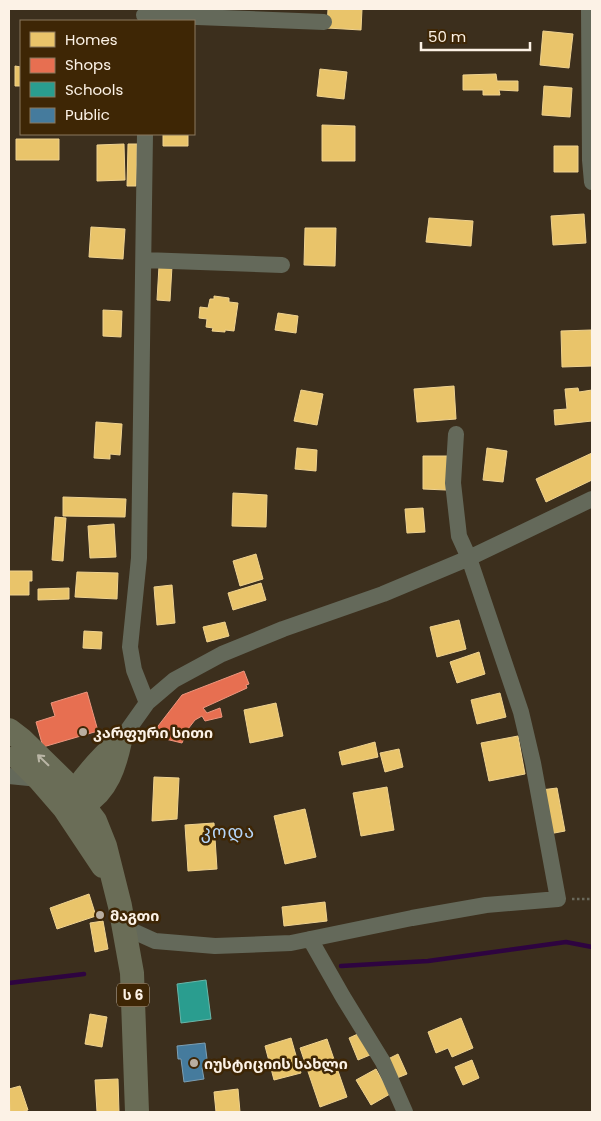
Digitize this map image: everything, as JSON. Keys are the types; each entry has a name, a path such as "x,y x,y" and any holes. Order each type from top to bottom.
{"highway":[{"name":"ს 6","path":"9,730 22,740 67,784 112,880"},
{"path":"98,829 101,790 115,765 120,741"},
{"path":"74,802 80,786 94,765 120,741"},
{"name":"ს 6","path":"9,749 39,779 74,802 98,829 105,846 124,927 132,973 137,1112"},
{"path":"74,802 101,790"}],"street":[{"path":"589,9 590,160 592,182"},
{"path":"144,15 324,22"},
{"path":"145,135 139,558 130,647 134,670 147,703"},
{"path":"144,260 282,265"},
{"path":"124,927 155,941 215,946 290,943 486,905 558,899 533,763 521,712 470,558 459,536 453,483 456,434"},
{"path":"120,741 147,703 174,680 222,654 283,629 383,594 470,558 592,499"},
{"path":"9,776 39,779"},
{"path":"310,939 383,1062 405,1112"}],"path":[{"path":"558,899 592,899"}],"building: Homes":[{"path":"328,9 362,9 361,30 327,28"},
{"path":"543,31 573,34 569,68 540,65"},
{"path":"15,66 20,67 20,86 15,86"},
{"path":"320,69 347,72 344,99 317,96"},
{"path":"496,74 497,81 518,81 518,91 499,90 500,95 483,95 483,90 463,90 463,75"},
{"path":"544,86 572,88 570,117 542,115"},
{"path":"322,125 355,126 355,161 322,161"},
{"path":"163,135 188,135 188,146 163,146"},
{"path":"16,139 59,139 59,160 16,160"},
{"path":"124,144 125,180 97,181 97,145"},
{"path":"128,144 137,144 136,186 127,186"},
{"path":"554,146 578,146 578,172 554,172"},
{"path":"584,214 586,243 553,245 551,216"},
{"path":"429,218 473,221 471,246 426,242"},
{"path":"91,227 125,229 123,259 89,257"},
{"path":"305,228 336,228 335,266 304,265"},
{"path":"159,266 172,266 170,301 157,300"},
{"path":"214,296 229,298 229,302 238,303 234,331 212,331 213,328 206,327 207,319 199,318 200,307 208,308 210,299 214,299"},
{"path":"103,310 122,311 121,337 103,336"},
{"path":"278,313 298,316 296,333 275,330"},
{"path":"591,330 592,366 562,367 561,331"},
{"path":"454,386 456,419 417,422 414,389"},
{"path":"578,388 579,392 592,390 592,421 555,425 554,410 567,409 565,389"},
{"path":"301,390 323,394 317,425 294,421"},
{"path":"96,422 122,424 120,455 110,454 110,459 94,458"},
{"path":"297,448 317,450 316,471 295,469"},
{"path":"487,448 507,451 503,482 483,480"},
{"path":"592,453 592,480 546,502 536,479"},
{"path":"423,456 447,456 446,490 423,489"},
{"path":"233,493 267,495 266,527 232,526"},
{"path":"63,497 126,499 125,517 63,516"},
{"path":"423,508 425,532 407,533 405,509"},
{"path":"55,517 66,518 63,561 52,560"},
{"path":"114,524 116,557 90,558 88,526"},
{"path":"256,554 263,579 240,586 233,561"},
{"path":"9,571 32,571 32,581 29,581 29,595 9,595"},
{"path":"77,572 118,573 117,599 75,597"},
{"path":"261,583 266,600 233,610 228,593"},
{"path":"172,585 175,623 157,625 154,587"},
{"path":"69,588 69,599 38,600 38,589"},
{"path":"459,620 466,649 437,657 430,627"},
{"path":"225,622 229,636 207,642 203,627"},
{"path":"84,631 102,632 101,649 83,648"},
{"path":"479,652 485,674 457,683 450,662"},
{"path":"500,693 506,717 477,724 471,700"},
{"path":"276,703 283,736 250,743 244,710"},
{"path":"518,736 525,774 489,781 481,743"},
{"path":"375,742 378,757 342,765 339,752"},
{"path":"399,749 403,767 385,772 380,753"},
{"path":"154,777 179,778 177,819 152,821"},
{"path":"387,787 394,830 361,836 353,793"},
{"path":"557,788 565,831 549,834 541,790"},
{"path":"305,809 316,857 285,864 274,816"},
{"path":"214,823 217,869 188,871 185,825"},
{"path":"89,894 96,916 57,929 50,908"},
{"path":"325,902 327,921 284,926 282,907"},
{"path":"103,921 108,949 95,952 90,923"},
{"path":"90,1014 107,1017 102,1047 85,1044"},
{"path":"461,1018 473,1048 452,1057 448,1048 436,1053 428,1032"},
{"path":"360,1033 370,1055 358,1060 349,1038"},
{"path":"291,1038 301,1073 274,1080 265,1046"},
{"path":"327,1039 347,1097 320,1107 300,1048"},
{"path":"398,1054 407,1074 397,1078 388,1059"},
{"path":"472,1060 479,1078 463,1085 455,1067"},
{"path":"376,1069 390,1094 371,1105 356,1080"},
{"path":"118,1079 119,1112 97,1112 95,1080"},
{"path":"20,1086 28,1110 10,1112 9,1089"},
{"path":"238,1089 240,1112 216,1112 214,1092"}],"building: Shops":[{"path":"244,671 249,684 246,685 247,688 203,708 207,713 220,708 222,717 205,721 202,716 195,720 188,729 182,743 153,736 155,730 182,695"},
{"path":"87,692 98,731 43,747 36,722 55,716 51,703"}],"building: Schools":[{"path":"206,980 211,1019 181,1023 177,984"}],"building: Public":[{"name":"იუსტიციის სახლი","path":"205,1043 208,1067 202,1068 204,1079 184,1082 177,1046"}],"waterway":[{"path":"341,966 428,961 566,942 592,947"},
{"path":"9,983 84,974"}],"place":[{"name":"კარფური სითი","path":"83,732"},
{"name":"მაგთი","path":"100,915"},
{"name":"იუსტიციის სახლი","path":"194,1063"}],"district":[{"name":"კოდა","path":"228,831"}]}
